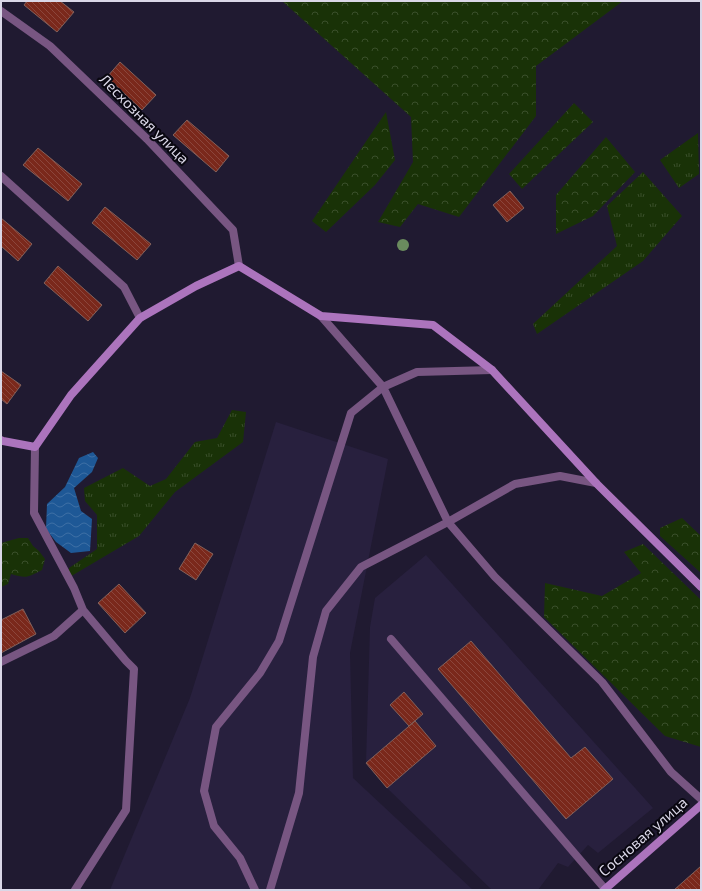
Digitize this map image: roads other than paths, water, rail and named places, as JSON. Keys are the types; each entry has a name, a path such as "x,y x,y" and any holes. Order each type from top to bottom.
{"street":[{"name":"Лесхозная улица","path":"1,11 50,46 147,139 233,230 239,266"},
{"path":"1,176 124,286 140,318"},
{"path":"75,890 126,810 134,669 83,610 74,588 34,513 35,447 70,395 140,318 196,286 239,266 321,316 383,387 448,522 495,577 602,682 671,772 701,799"},
{"path":"321,316 432,325 492,370 596,483 701,587"},
{"path":"256,890 240,858 214,826 204,791 216,727 260,673 280,641 351,412 383,387 417,372 492,370"},
{"path":"2,441 35,447"},
{"path":"270,890 299,793 314,657 326,611 361,567 448,522 515,484 560,476 596,483"},
{"path":"1,662 54,636 83,610"},
{"path":"391,639 605,890"},
{"name":"Сосновая улица","path":"605,890 701,805"}],"water":[{"path":"93,452 98,458 92,472 74,488 81,511 92,519 90,551 71,553 56,542 46,529 47,504 65,487 79,458"}]}
